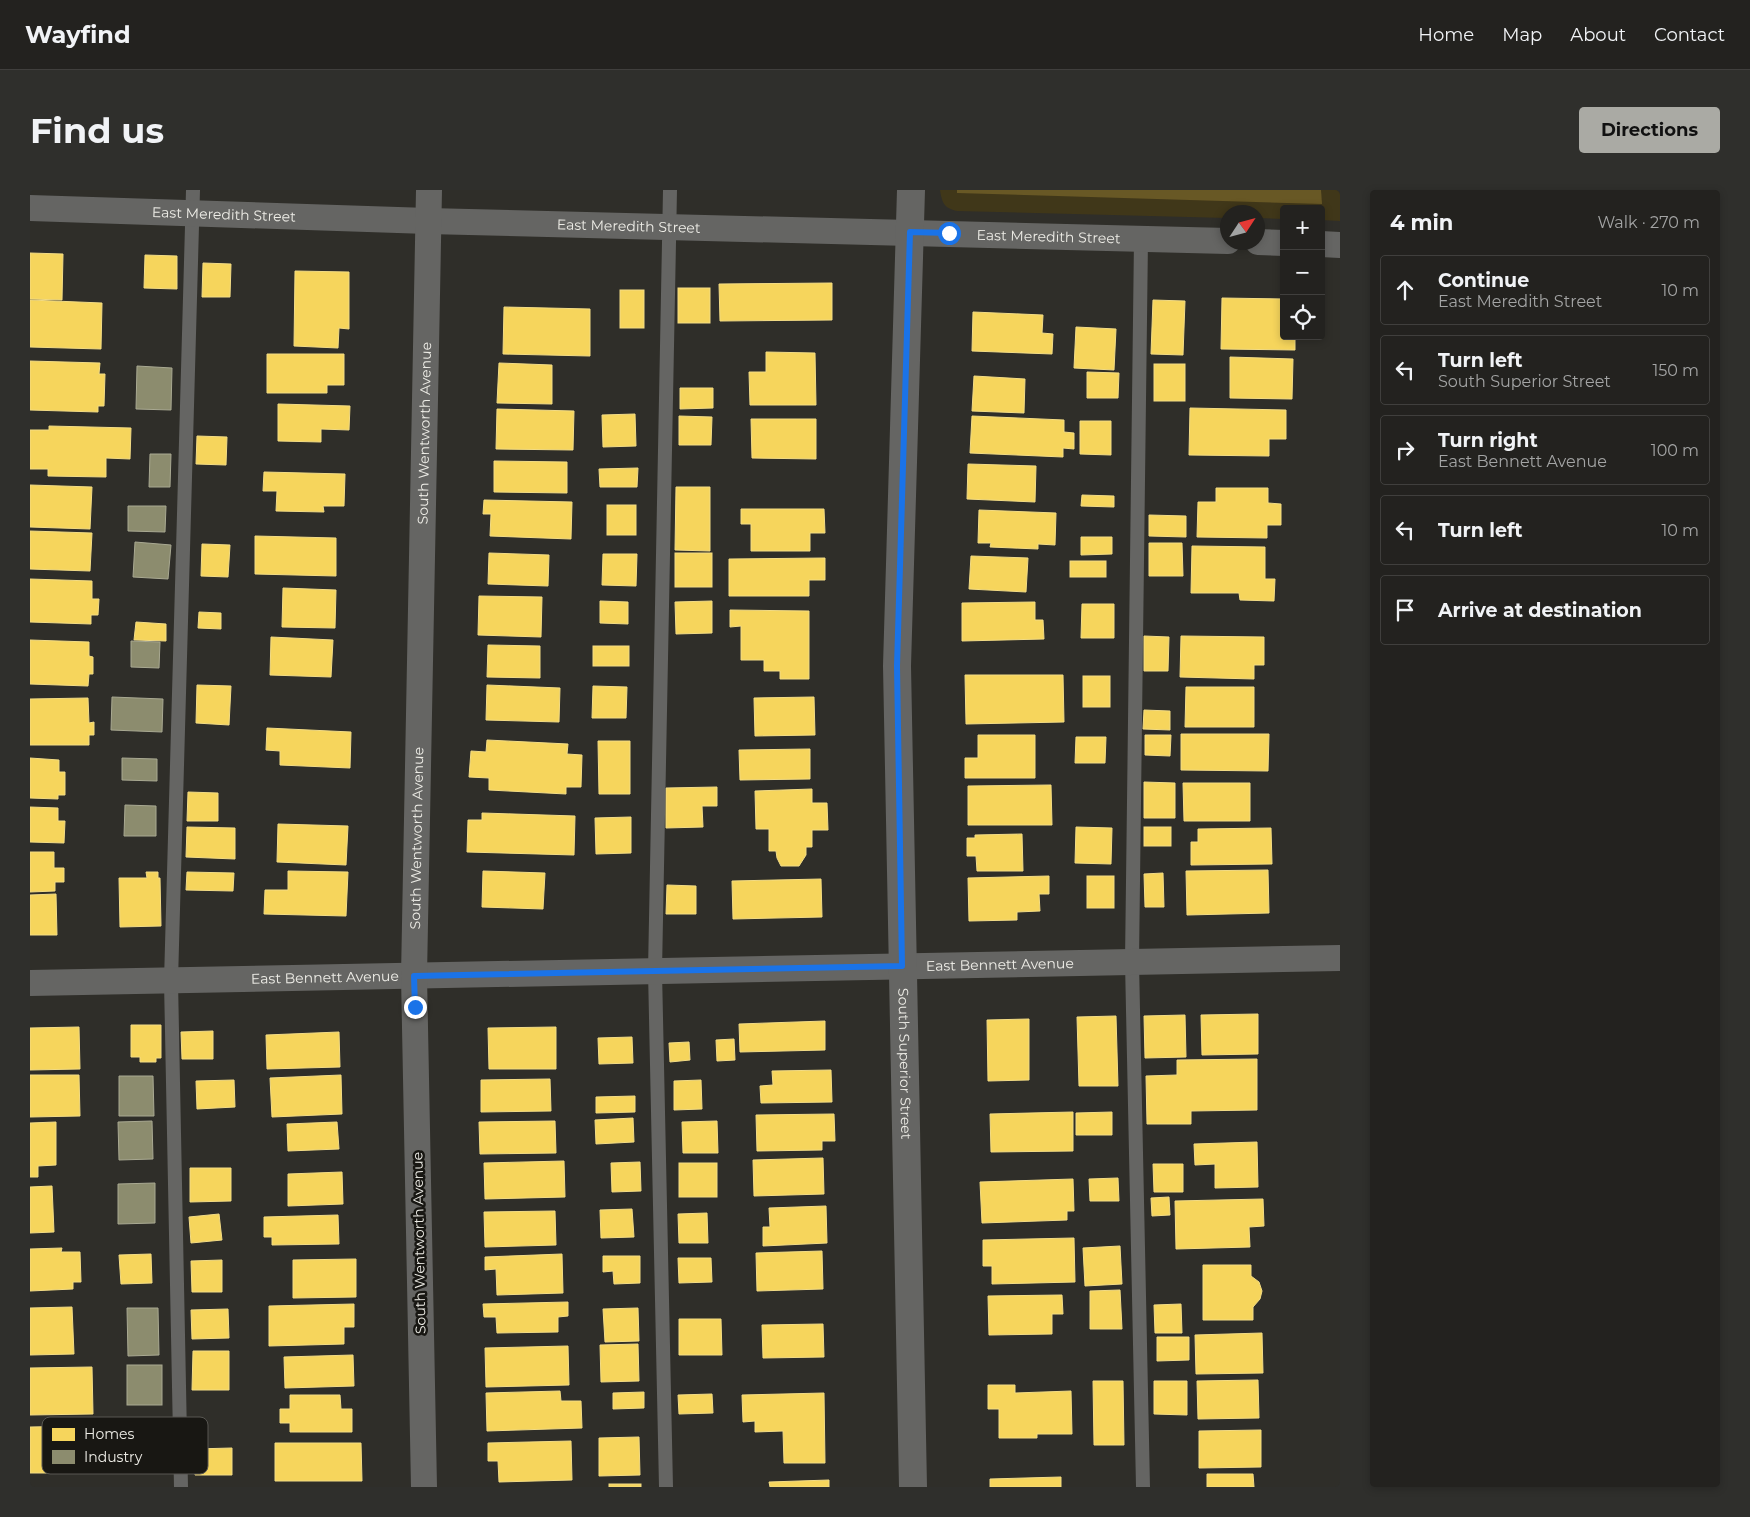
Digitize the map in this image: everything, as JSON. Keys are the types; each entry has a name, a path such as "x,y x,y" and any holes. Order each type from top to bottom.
{"street":[{"name":"South Wentworth Avenue","path":"424,1487 414,976 429,190"},
{"name":"South Superior Street","path":"911,190 897,666 913,1487"},
{"name":"East Meredith Street","path":"30,208 193,201 428,221 1220,241"},
{"path":"1265,242 1280,243"},
{"path":"1325,244 1340,245"},
{"name":"East Bennett Avenue","path":"30,983 1340,958"}],"lane":[{"path":"666,1487 655,971 670,190"},
{"path":"179,1417 171,981 193,201"},
{"path":"1141,239 1132,962 1143,1487"},
{"path":"180,1474 180,1487"}],"shaded area":[{"path":"940,190 1340,190 1340,221 1325,220 1325,205 1280,205 1280,219 1265,218 1265,205 1220,205 1220,218 957,211 944,204"},
{"path":"957,190 1321,190 1322,204 957,193"}],"building: Homes":[{"path":"30,253 63,254 62,300 30,299"},
{"path":"145,255 177,256 177,289 144,288"},
{"path":"203,263 231,264 230,297 202,297"},
{"path":"295,271 349,272 349,329 339,328 338,348 294,346"},
{"path":"832,283 832,320 720,321 719,284"},
{"path":"678,288 710,288 710,323 678,323"},
{"path":"620,290 644,290 644,328 620,328"},
{"path":"1222,298 1280,299 1280,340 1295,340 1295,350 1221,349"},
{"path":"30,300 102,303 101,349 30,347"},
{"path":"1153,300 1185,301 1183,355 1151,354"},
{"path":"504,307 590,309 590,356 503,354"},
{"path":"973,312 1043,315 1042,333 1053,334 1052,354 972,351"},
{"path":"1076,327 1116,329 1114,370 1074,368"},
{"path":"766,352 815,353 816,405 750,405 749,372 766,372"},
{"path":"267,354 344,354 344,385 327,385 327,393 267,393"},
{"path":"1230,357 1293,359 1292,399 1230,398"},
{"path":"30,361 100,363 99,374 105,374 104,406 98,406 98,412 30,410"},
{"path":"499,363 552,365 552,404 497,403"},
{"path":"1154,364 1185,364 1185,401 1154,401"},
{"path":"1087,372 1119,373 1118,398 1087,398"},
{"path":"974,376 1025,379 1024,413 972,411"},
{"path":"680,388 713,388 713,408 680,409"},
{"path":"278,404 350,406 349,430 321,429 321,442 278,441"},
{"path":"1190,408 1286,410 1286,439 1269,439 1269,456 1189,455"},
{"path":"497,409 574,411 573,450 496,449"},
{"path":"635,414 636,446 603,447 602,415"},
{"path":"679,416 712,417 711,445 679,445"},
{"path":"972,416 1064,420 1064,432 1074,433 1074,449 1063,448 1063,457 970,453"},
{"path":"751,419 816,419 816,459 752,458"},
{"path":"1080,421 1111,421 1111,455 1080,454"},
{"path":"49,426 131,428 130,459 106,458 106,477 48,476 48,469 30,469 30,430 49,430"},
{"path":"197,436 227,437 226,465 196,464"},
{"path":"494,461 567,462 567,493 494,492"},
{"path":"968,464 1036,466 1035,502 967,499"},
{"path":"638,468 637,487 600,487 599,469"},
{"path":"264,472 345,474 344,506 323,506 324,512 276,511 277,491 263,491"},
{"path":"30,485 92,487 90,529 30,527"},
{"path":"676,487 710,487 710,551 675,550"},
{"path":"1216,488 1268,488 1268,503 1281,504 1281,525 1267,525 1267,538 1197,537 1198,502 1216,502"},
{"path":"1082,495 1114,496 1114,507 1081,506"},
{"path":"484,500 572,502 571,539 490,536 491,514 483,514"},
{"path":"607,505 636,505 636,535 607,535"},
{"path":"741,509 824,509 825,533 810,533 810,551 751,551 751,524 741,524"},
{"path":"979,510 1056,513 1055,545 1038,544 1038,549 990,547 991,543 978,543"},
{"path":"1149,515 1186,516 1186,537 1149,536"},
{"path":"30,531 92,533 90,571 30,569"},
{"path":"255,536 336,538 336,576 255,574"},
{"path":"1081,537 1112,537 1112,554 1081,555"},
{"path":"1149,543 1182,543 1183,576 1149,576"},
{"path":"202,544 230,545 228,577 201,576"},
{"path":"1192,546 1265,547 1265,579 1275,579 1274,601 1240,600 1239,593 1191,593"},
{"path":"489,553 549,555 548,586 488,584"},
{"path":"675,553 712,553 712,587 675,587"},
{"path":"603,554 637,554 636,586 602,585"},
{"path":"971,556 1028,558 1026,592 969,589"},
{"path":"825,558 825,580 809,580 809,596 729,596 729,559"},
{"path":"1070,561 1106,561 1106,577 1070,577"},
{"path":"30,579 92,581 92,599 99,599 98,615 91,615 91,624 30,622"},
{"path":"283,588 336,590 335,628 282,627"},
{"path":"479,596 542,597 541,637 478,635"},
{"path":"600,601 628,602 628,624 600,623"},
{"path":"712,601 712,633 676,634 675,602"},
{"path":"1035,602 1035,620 1043,620 1044,639 962,641 962,603"},
{"path":"1082,604 1114,604 1114,638 1081,638"},
{"path":"730,610 809,611 809,679 780,679 780,671 764,671 764,660 741,660 741,626 730,627"},
{"path":"199,612 221,613 221,629 198,628"},
{"path":"136,622 166,624 166,641 134,640"},
{"path":"1144,636 1169,637 1168,671 1144,671"},
{"path":"1181,636 1264,637 1264,665 1254,665 1254,679 1180,677"},
{"path":"271,637 333,640 331,677 270,675"},
{"path":"30,640 89,642 89,656 93,657 93,674 89,674 88,686 30,684"},
{"path":"488,645 540,646 540,678 487,677"},
{"path":"593,646 629,646 629,666 593,666"},
{"path":"965,675 1063,675 1064,722 966,724"},
{"path":"1083,676 1110,676 1110,707 1083,707"},
{"path":"197,685 231,686 229,725 196,723"},
{"path":"487,685 560,688 559,722 486,720"},
{"path":"593,686 627,687 626,718 592,718"},
{"path":"1186,687 1254,687 1254,727 1185,727"},
{"path":"814,697 815,735 755,736 754,698"},
{"path":"88,698 89,723 94,722 94,735 89,735 89,745 30,745 30,699"},
{"path":"1144,710 1170,711 1170,730 1143,729"},
{"path":"267,728 351,732 350,768 280,765 280,751 266,750"},
{"path":"1181,734 1269,734 1268,771 1181,770"},
{"path":"978,735 1035,735 1035,778 965,778 965,758 978,758"},
{"path":"1145,735 1171,735 1170,756 1145,755"},
{"path":"1076,737 1106,737 1105,763 1075,763"},
{"path":"487,740 568,744 567,754 582,755 581,787 566,787 566,794 489,790 489,778 469,777 471,751 486,752"},
{"path":"598,741 630,741 630,794 599,794"},
{"path":"810,749 810,779 740,780 739,750"},
{"path":"30,758 59,760 59,772 65,772 65,795 58,795 58,799 30,798"},
{"path":"1144,782 1175,783 1175,818 1144,818"},
{"path":"1183,783 1250,783 1250,821 1184,821"},
{"path":"1051,785 1052,825 968,825 968,786"},
{"path":"717,787 717,806 702,806 703,827 666,828 666,788"},
{"path":"812,789 812,803 827,803 828,830 812,830 812,847 806,847 806,855 799,866 781,866 776,851 769,851 769,829 756,829 755,791"},
{"path":"188,792 218,793 218,821 187,821"},
{"path":"30,807 58,808 58,821 65,821 64,843 30,842"},
{"path":"482,813 575,816 574,855 467,852 468,820 482,820"},
{"path":"631,817 631,853 596,854 595,818"},
{"path":"278,824 348,826 346,865 277,862"},
{"path":"187,827 235,828 235,859 186,857"},
{"path":"1076,827 1112,828 1111,864 1075,863"},
{"path":"1144,827 1171,827 1171,846 1144,846"},
{"path":"1271,828 1272,864 1191,865 1191,842 1198,842 1198,829"},
{"path":"1022,834 1023,871 977,871 976,856 967,856 967,838 975,838 975,835"},
{"path":"30,852 54,852 54,868 64,868 64,882 55,882 55,891 30,892"},
{"path":"1268,870 1269,913 1187,915 1186,871"},
{"path":"288,871 348,872 346,916 264,914 265,890 288,890"},
{"path":"483,871 545,873 543,909 482,907"},
{"path":"146,872 158,872 158,878 160,878 161,926 120,927 119,878 147,878"},
{"path":"187,872 234,873 233,891 186,890"},
{"path":"1163,873 1164,907 1145,907 1144,874"},
{"path":"1049,876 1049,894 1039,894 1040,911 1017,912 1017,920 969,921 968,878"},
{"path":"1087,876 1114,876 1114,908 1087,908"},
{"path":"821,879 822,917 733,919 732,881"},
{"path":"667,885 696,886 696,914 666,914"},
{"path":"56,894 57,935 30,935 30,895"},
{"path":"1258,1014 1258,1054 1202,1055 1201,1015"},
{"path":"1185,1015 1186,1057 1145,1058 1144,1016"},
{"path":"1116,1016 1118,1086 1079,1086 1077,1017"},
{"path":"1029,1019 1029,1080 988,1081 987,1020"},
{"path":"825,1021 825,1050 740,1052 739,1024"},
{"path":"131,1025 161,1025 161,1058 156,1058 156,1062 140,1062 140,1057 131,1057"},
{"path":"79,1027 80,1069 30,1070 30,1028"},
{"path":"556,1027 556,1069 489,1069 488,1028"},
{"path":"213,1031 213,1059 182,1059 181,1032"},
{"path":"339,1032 340,1067 267,1069 266,1035"},
{"path":"632,1037 633,1063 599,1064 598,1038"},
{"path":"734,1039 735,1060 717,1061 716,1040"},
{"path":"689,1042 690,1060 670,1062 669,1043"},
{"path":"1257,1059 1257,1110 1191,1111 1191,1124 1147,1124 1146,1076 1177,1075 1177,1060"},
{"path":"831,1070 832,1102 761,1103 760,1086 773,1085 772,1071"},
{"path":"30,1075 79,1075 80,1116 30,1117"},
{"path":"341,1075 342,1114 272,1117 270,1078"},
{"path":"550,1079 551,1111 481,1112 481,1080"},
{"path":"234,1080 235,1107 197,1109 196,1081"},
{"path":"701,1080 702,1109 674,1110 674,1081"},
{"path":"635,1096 635,1112 596,1113 596,1097"},
{"path":"1073,1112 1073,1151 991,1152 990,1114"},
{"path":"1112,1112 1112,1135 1076,1135 1076,1113"},
{"path":"834,1114 835,1141 822,1141 822,1150 757,1151 756,1115"},
{"path":"633,1118 634,1142 596,1144 595,1120"},
{"path":"555,1121 556,1153 480,1154 479,1122"},
{"path":"717,1121 718,1153 683,1153 682,1122"},
{"path":"56,1122 56,1165 38,1166 38,1177 30,1177 30,1123"},
{"path":"337,1122 339,1149 288,1151 287,1124"},
{"path":"1257,1142 1258,1187 1215,1188 1215,1164 1195,1165 1194,1144"},
{"path":"823,1158 824,1194 754,1196 753,1160"},
{"path":"564,1161 565,1197 485,1199 484,1163"},
{"path":"640,1162 641,1191 612,1192 611,1163"},
{"path":"679,1163 717,1163 717,1197 679,1197"},
{"path":"1153,1164 1183,1164 1183,1192 1154,1192"},
{"path":"190,1168 231,1168 231,1201 190,1202"},
{"path":"342,1172 343,1204 288,1206 288,1174"},
{"path":"1118,1178 1119,1201 1090,1201 1089,1179"},
{"path":"1073,1179 1074,1211 1067,1211 1067,1220 982,1223 980,1182"},
{"path":"52,1186 54,1232 30,1233 30,1187"},
{"path":"1169,1197 1170,1215 1152,1216 1151,1198"},
{"path":"1263,1199 1264,1226 1249,1227 1250,1247 1176,1249 1175,1201"},
{"path":"826,1206 827,1243 763,1246 763,1227 770,1227 769,1208"},
{"path":"632,1209 634,1237 601,1238 600,1210"},
{"path":"555,1211 556,1245 485,1247 484,1212"},
{"path":"707,1213 708,1243 679,1243 678,1214"},
{"path":"219,1214 222,1240 191,1243 189,1217"},
{"path":"338,1215 339,1244 272,1245 272,1237 264,1237 264,1217"},
{"path":"1074,1238 1075,1282 992,1284 992,1266 983,1266 983,1240"},
{"path":"1120,1246 1122,1284 1085,1286 1083,1248"},
{"path":"62,1248 61,1252 80,1252 81,1282 73,1282 73,1289 30,1291 30,1249"},
{"path":"822,1251 823,1289 757,1291 756,1253"},
{"path":"151,1254 152,1283 121,1284 119,1255"},
{"path":"562,1254 563,1293 497,1295 496,1269 485,1270 485,1257"},
{"path":"603,1256 640,1256 640,1283 614,1284 613,1271 603,1272"},
{"path":"678,1258 711,1258 712,1282 679,1283"},
{"path":"356,1259 356,1297 293,1298 293,1260"},
{"path":"222,1260 222,1292 192,1292 191,1261"},
{"path":"1203,1265 1251,1265 1251,1276 1259,1282 1262,1291 1260,1299 1253,1307 1253,1320 1203,1320"},
{"path":"1120,1290 1122,1329 1090,1329 1090,1291"},
{"path":"1062,1295 1063,1314 1052,1314 1052,1334 989,1335 988,1296"},
{"path":"568,1302 568,1316 558,1317 558,1332 497,1333 496,1317 484,1317 483,1304"},
{"path":"354,1304 354,1327 344,1327 344,1344 269,1346 269,1306"},
{"path":"1181,1304 1182,1333 1155,1333 1154,1305"},
{"path":"72,1307 74,1354 30,1355 30,1308"},
{"path":"638,1308 639,1341 605,1342 603,1309"},
{"path":"228,1309 229,1338 192,1339 191,1310"},
{"path":"679,1319 721,1319 722,1355 679,1355"},
{"path":"823,1324 824,1357 763,1358 762,1325"},
{"path":"1262,1333 1263,1373 1196,1374 1195,1335"},
{"path":"1157,1337 1189,1337 1189,1360 1157,1361"},
{"path":"638,1344 639,1381 601,1382 600,1345"},
{"path":"568,1346 569,1385 486,1387 485,1348"},
{"path":"193,1351 229,1351 229,1390 192,1390"},
{"path":"353,1355 354,1386 285,1388 284,1357"},
{"path":"92,1367 93,1414 30,1415 30,1368"},
{"path":"1258,1380 1259,1418 1198,1419 1197,1381"},
{"path":"1093,1381 1123,1381 1124,1445 1094,1445"},
{"path":"1154,1381 1187,1381 1187,1415 1154,1414"},
{"path":"988,1385 1015,1385 1015,1393 1071,1391 1072,1434 1037,1434 1037,1438 999,1438 999,1409 988,1409"},
{"path":"560,1391 561,1401 581,1401 582,1428 487,1431 486,1393"},
{"path":"644,1392 644,1408 613,1409 613,1393"},
{"path":"824,1393 825,1463 784,1463 783,1431 755,1432 755,1421 743,1422 742,1395"},
{"path":"712,1394 713,1413 679,1414 678,1395"},
{"path":"290,1395 340,1395 341,1409 352,1409 352,1432 290,1432 290,1423 280,1423 280,1409 290,1409"},
{"path":"30,1427 42,1427 42,1473 30,1473"},
{"path":"1261,1430 1261,1467 1199,1468 1199,1431"},
{"path":"639,1437 640,1475 599,1476 599,1438"},
{"path":"571,1441 572,1480 499,1482 498,1461 488,1461 488,1443"},
{"path":"275,1443 361,1443 362,1481 275,1481"},
{"path":"232,1448 232,1475 195,1475 208,1474 208,1449"},
{"path":"1207,1474 1253,1474 1254,1487 1207,1487"},
{"path":"1061,1477 1061,1487 990,1487 990,1479"},
{"path":"829,1480 829,1487 770,1487 769,1482"},
{"path":"609,1484 641,1484 641,1487 609,1487"}],"building: Industry":[{"path":"137,366 172,368 171,410 136,409"},
{"path":"150,454 171,454 170,487 149,487"},
{"path":"128,506 166,506 165,532 128,531"},
{"path":"135,542 171,545 168,579 133,577"},
{"path":"131,641 160,642 159,668 131,667"},
{"path":"112,697 163,699 162,732 111,730"},
{"path":"122,758 157,759 157,781 122,780"},
{"path":"125,805 156,806 156,836 124,836"},
{"path":"119,1076 153,1076 154,1116 119,1116"},
{"path":"152,1121 153,1159 119,1160 118,1122"},
{"path":"155,1183 155,1223 118,1224 118,1184"},
{"path":"127,1308 158,1308 159,1355 128,1356"},
{"path":"127,1365 162,1365 162,1405 127,1405"}],"route":[{"path":"415,1007 414,976 902,966 897,666 910,232 949,233"}]}
